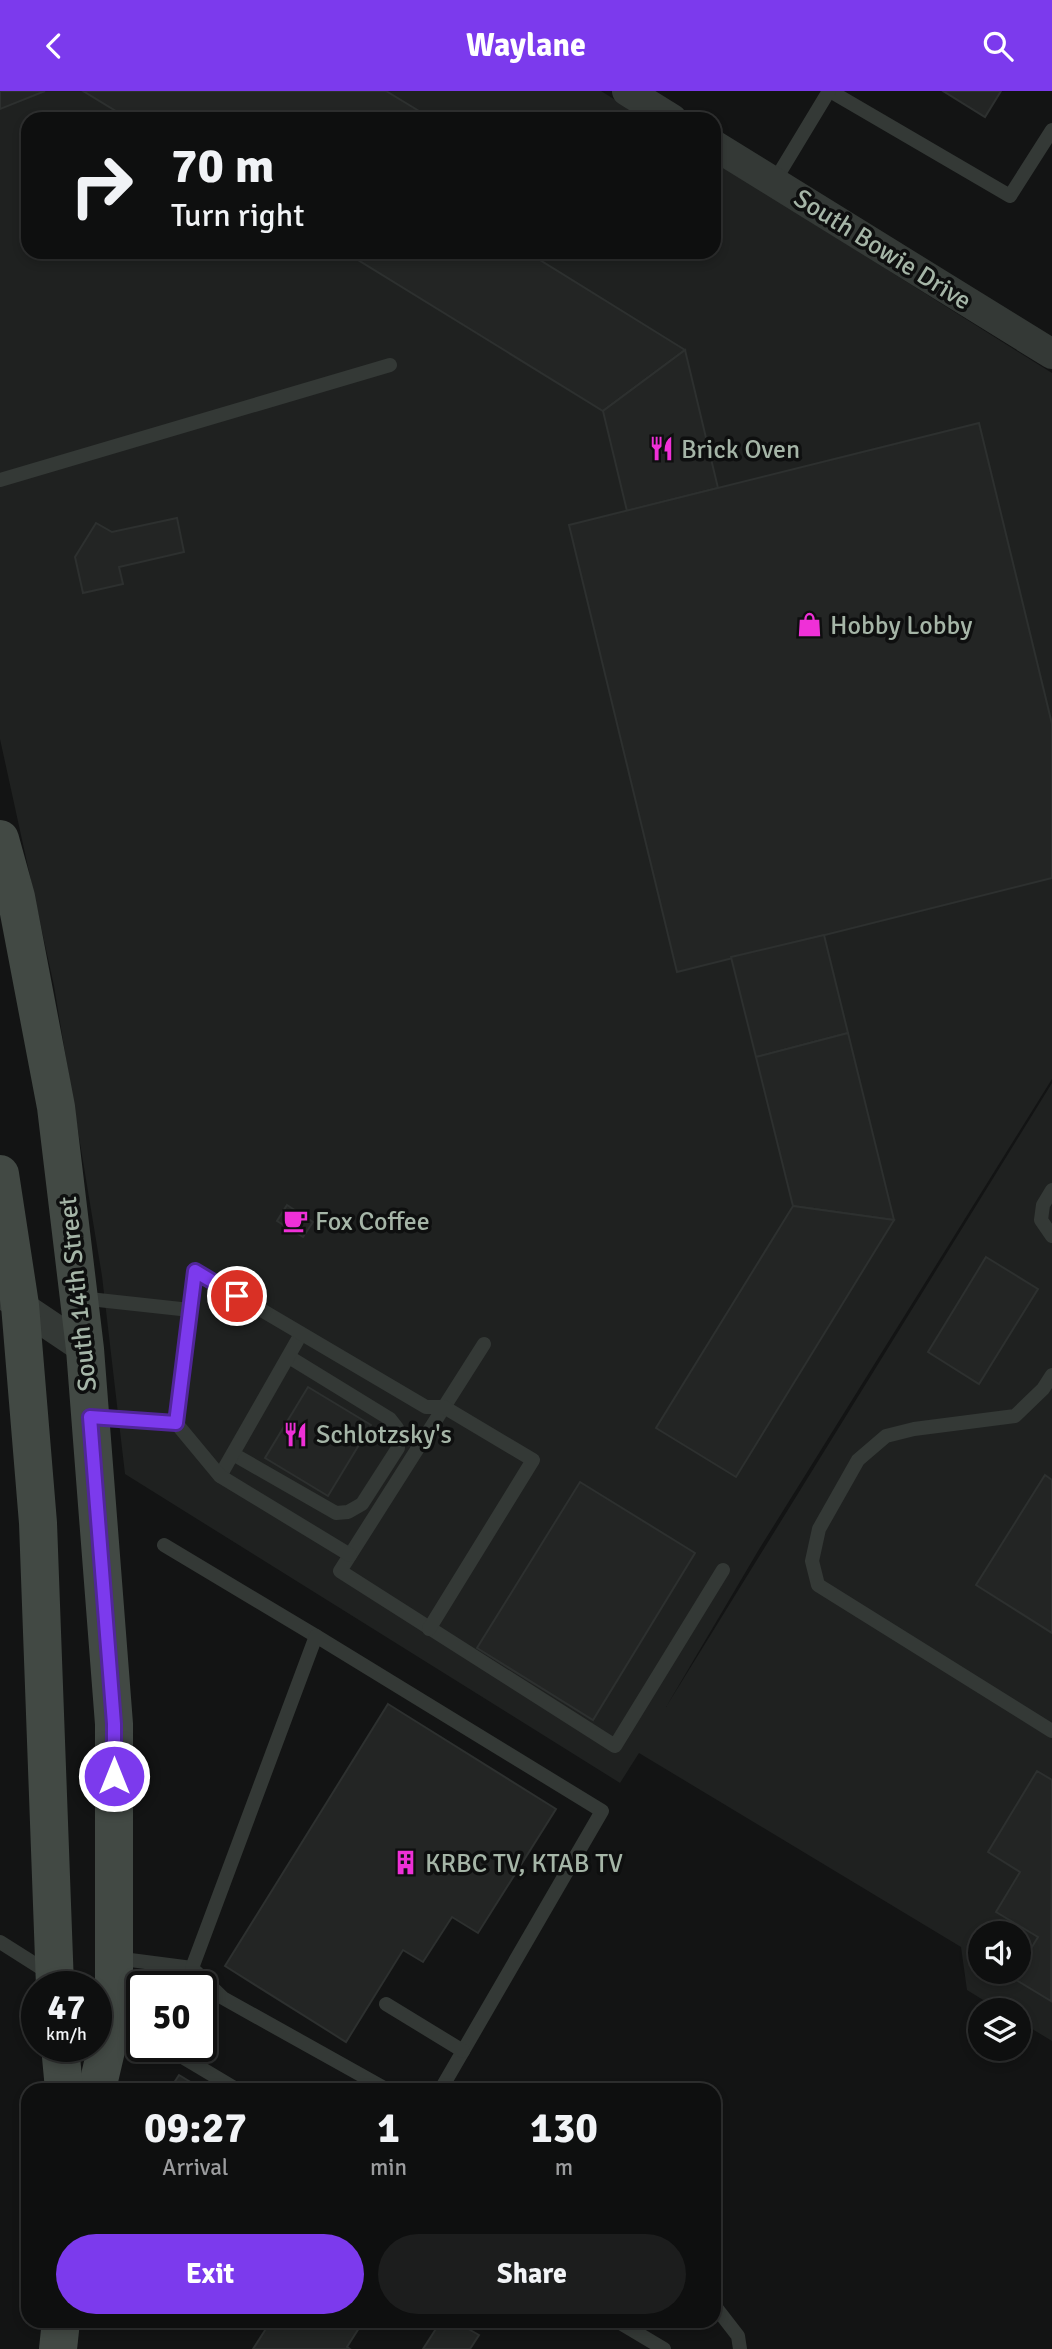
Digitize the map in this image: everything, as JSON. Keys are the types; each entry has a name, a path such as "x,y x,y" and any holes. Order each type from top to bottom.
{"main road":[{"name":"South 14th Street","path":"0,839 16,897 56,1107 85,1349 114,1724 114,1958 126,2015"},
{"path":"0,1174 10,1298 38,1523 55,1971"},
{"name":"South 14th Street","path":"100,2083 126,2028"},
{"path":"61,2062 63,2083"},
{"path":"58,2349 60,2328"}],"street":[{"path":"627,91 661,112"},
{"name":"South Bowie Drive","path":"721,149 1052,354"},
{"path":"10,1298 85,1349"}],"lane":[{"path":"774,182 829,91 1010,196 1052,130"},
{"path":"0,481 390,365"},
{"path":"1052,1190 1043,1205 1041,1220 1052,1236"},
{"path":"176,1423 195,1271 426,1407 444,1407 533,1460 429,1629"},
{"path":"79,1297 190,1310"},
{"path":"220,1476 301,1334"},
{"path":"484,1344 340,1571 615,1746 723,1570"},
{"path":"233,1454 336,1513 348,1512 362,1504 398,1448 397,1429 390,1419 289,1357"},
{"path":"1052,1375 1043,1389 1015,1416 914,1429 886,1436 859,1460 819,1529 812,1561 818,1585 1052,1731"},
{"path":"90,1417 176,1423 220,1476 350,1555"},
{"path":"164,1545 602,1811 444,2083"},
{"path":"192,1968 316,1636"},
{"path":"0,1942 41,1971"},
{"path":"114,1958 192,1968 223,1998 375,2083"},
{"path":"386,2004 463,2051"},
{"path":"191,2062 226,2083"},
{"path":"721,2314 738,2336 740,2349"},
{"path":"629,2328 664,2349"}],"shaded area":[{"path":"0,91 601,91 635,112 21,112 21,259 721,259 721,165 1052,373 1052,1079 758,1551 666,1707 1052,1083 1052,2041 1031,2028 1031,1998 980,1998 967,1990 961,1947 639,1753 620,1783 125,1474 102,1276 54,986 0,739"}],"building":[{"path":"0,91 45,91 0,109"},
{"path":"83,91 386,91 419,111 418,112 118,112"},
{"path":"943,91 1001,91 985,117"},
{"path":"356,259 538,259 685,350 603,411"},
{"name":"Brick Oven","path":"685,350 718,488 627,511 603,411"},
{"name":"Hobby Lobby","path":"979,423 1052,724 1052,878 677,972 569,525"},
{"path":"177,518 184,552 119,567 123,584 83,593 75,557 96,523 112,532"},
{"path":"824,935 848,1033 756,1057 731,957"},
{"path":"848,1033 894,1220 793,1206 756,1057"},
{"name":"Fox Coffee","path":"287,1205 313,1222 303,1237 277,1221"},
{"path":"793,1206 894,1220 736,1477 656,1428"},
{"path":"986,1257 1038,1289 979,1384 928,1352"},
{"path":"308,1387 371,1425 328,1496 265,1458"},
{"path":"1045,1475 1052,1480 1052,1633 976,1585"},
{"path":"580,1482 695,1553 593,1720 477,1648"},
{"name":"KRBC TV, KTAB TV","path":"388,1704 556,1809 478,1933 452,1917 423,1962 403,1950 346,2042 225,1966"},
{"path":"1037,1771 1052,1780 1051,2001 1023,1984 1031,1984 1031,1948 1038,1937 1031,1933 1031,1921 1011,1921 996,1912 1020,1872 988,1852"},
{"path":"179,2075 192,2083 174,2083"},
{"path":"266,2328 359,2328 347,2347 350,2349 253,2349"},
{"path":"436,2328 466,2328 479,2335 470,2349 423,2349"}],"place":[{"name":"Brick Oven","path":"661,449"},
{"name":"Hobby Lobby","path":"810,625"},
{"name":"Fox Coffee","path":"295,1221"},
{"name":"Schlotzsky's","path":"296,1434"},
{"name":"KRBC TV, KTAB TV","path":"405,1863"}],"route":[{"path":"114,1776 114,1724 90,1417 176,1423 195,1271 237,1296"}]}
